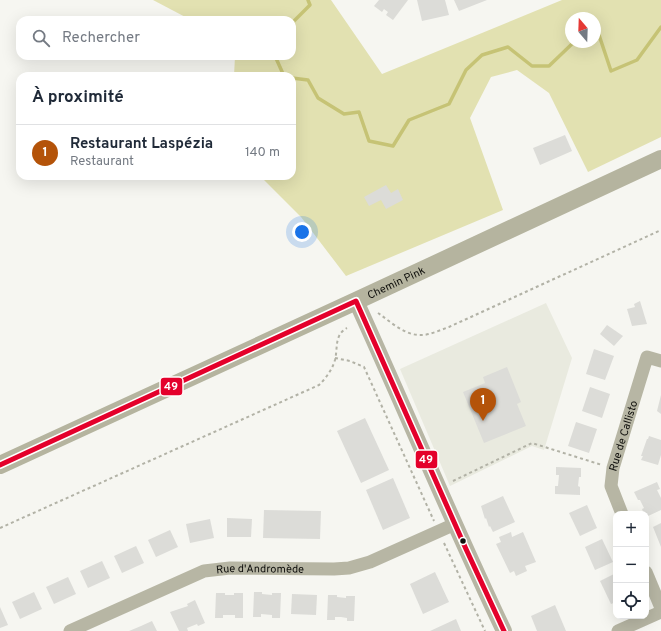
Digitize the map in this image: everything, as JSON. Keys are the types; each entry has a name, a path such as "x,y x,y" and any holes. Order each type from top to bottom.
{"main road":[{"name":"Chemin Pink","path":"0,465 661,159"}],"street":[{"path":"356,301 504,631"},
{"name":"Rue de Callisto","path":"621,511 611,486 613,468 647,357 661,361"},
{"name":"Rue d'Andromède","path":"70,631 204,571 230,568 349,568 370,562 455,524"},
{"path":"649,579 661,608"},
{"path":"618,631 661,612"}],"path":[{"path":"378,313 405,332 422,335 431,333 448,327 661,230"},
{"path":"0,528 319,385 327,377 335,358 337,339 343,330 347,328"},
{"path":"335,358 350,361 364,367 485,631"},
{"path":"453,481 532,443 613,468"}],"shaded area":[{"path":"546,303 572,358 544,450 532,446 450,486 400,369"}],"green space":[{"path":"153,0 331,0 382,74 562,0 661,0 661,137 588,172 549,93 517,70 491,77 470,118 503,210 346,276 301,217 264,180 296,180 296,72 234,72 235,60 296,60 296,16 183,16"}],"building":[{"path":"379,0 408,0 393,20 386,15 388,12 384,9 382,12 374,6"},
{"path":"417,0 445,0 449,15 422,21"},
{"path":"454,0 487,0 459,11"},
{"path":"565,135 572,151 540,165 533,148"},
{"path":"386,185 391,193 398,189 403,200 386,209 381,200 369,206 364,197"},
{"path":"640,301 647,324 632,326 627,309 635,307 634,304"},
{"path":"607,325 623,336 614,346 600,334"},
{"path":"594,349 614,356 605,380 586,374"},
{"path":"507,367 521,402 517,404 526,426 484,443 463,392 485,383 483,377"},
{"path":"590,387 610,394 602,418 582,411"},
{"path":"661,395 661,414 657,411"},
{"path":"365,418 389,470 361,483 337,431"},
{"path":"576,422 597,429 589,453 568,446"},
{"path":"649,436 661,440 661,455 658,465 641,460 643,456 641,456"},
{"path":"556,467 581,468 581,477 579,477 578,486 580,487 580,495 555,494 555,486 558,486 559,475 556,475"},
{"path":"393,478 410,518 383,530 366,490"},
{"path":"657,482 660,489 657,490 661,498 661,510 649,516 649,511 643,511 642,509 644,508 634,492"},
{"path":"503,496 515,522 493,532 490,526 489,527 486,518 485,519 481,506"},
{"path":"587,505 597,528 580,536 569,513"},
{"path":"264,510 321,511 320,539 263,538"},
{"path":"227,518 252,519 251,537 227,537"},
{"path":"210,519 214,538 190,543 186,524"},
{"path":"661,523 661,547 653,527"},
{"path":"170,530 178,547 156,557 148,540"},
{"path":"511,532 512,537 523,532 536,562 525,566 527,571 516,576 514,571 510,573 496,544 501,542 499,537"},
{"path":"602,539 613,562 595,570 585,547"},
{"path":"136,546 144,563 122,573 114,556"},
{"path":"102,561 110,578 88,588 80,571"},
{"path":"435,572 449,602 423,614 410,584"},
{"path":"613,574 613,603 611,604 600,581"},
{"path":"68,577 76,594 54,604 46,587"},
{"path":"34,592 42,609 20,619 12,602"},
{"path":"254,592 262,592 262,594 272,595 272,593 281,593 280,618 272,618 272,615 261,614 261,617 253,617"},
{"path":"216,593 234,595 234,593 243,593 243,618 235,618 235,615 223,615 223,618 215,618"},
{"path":"292,594 317,595 316,615 291,614"},
{"path":"328,595 337,595 337,597 346,598 346,596 355,596 354,621 347,621 347,618 341,617 335,617 335,620 327,620"},
{"path":"195,600 205,623 187,628 188,631 179,631 170,612 188,606 187,604"},
{"path":"555,605 566,631 537,631 531,616"},
{"path":"0,607 8,625 0,628"},
{"path":"456,619 461,631 430,631"},
{"path":"152,621 157,631 129,631 141,626"}],"waterway":[{"path":"296,19 310,5 308,0"},
{"path":"601,41 611,71 637,60 661,27"},
{"path":"296,78 308,80 318,98 344,114 359,112 369,141 393,146 409,120 449,104 466,70 482,55 508,47 532,66 549,66 568,48"},
{"path":"277,60 282,72"}],"transit line":[{"name":"49","path":"0,465 356,301 504,631"}],"place":[{"name":"Restaurant Laspézia","path":"483,421"}]}
